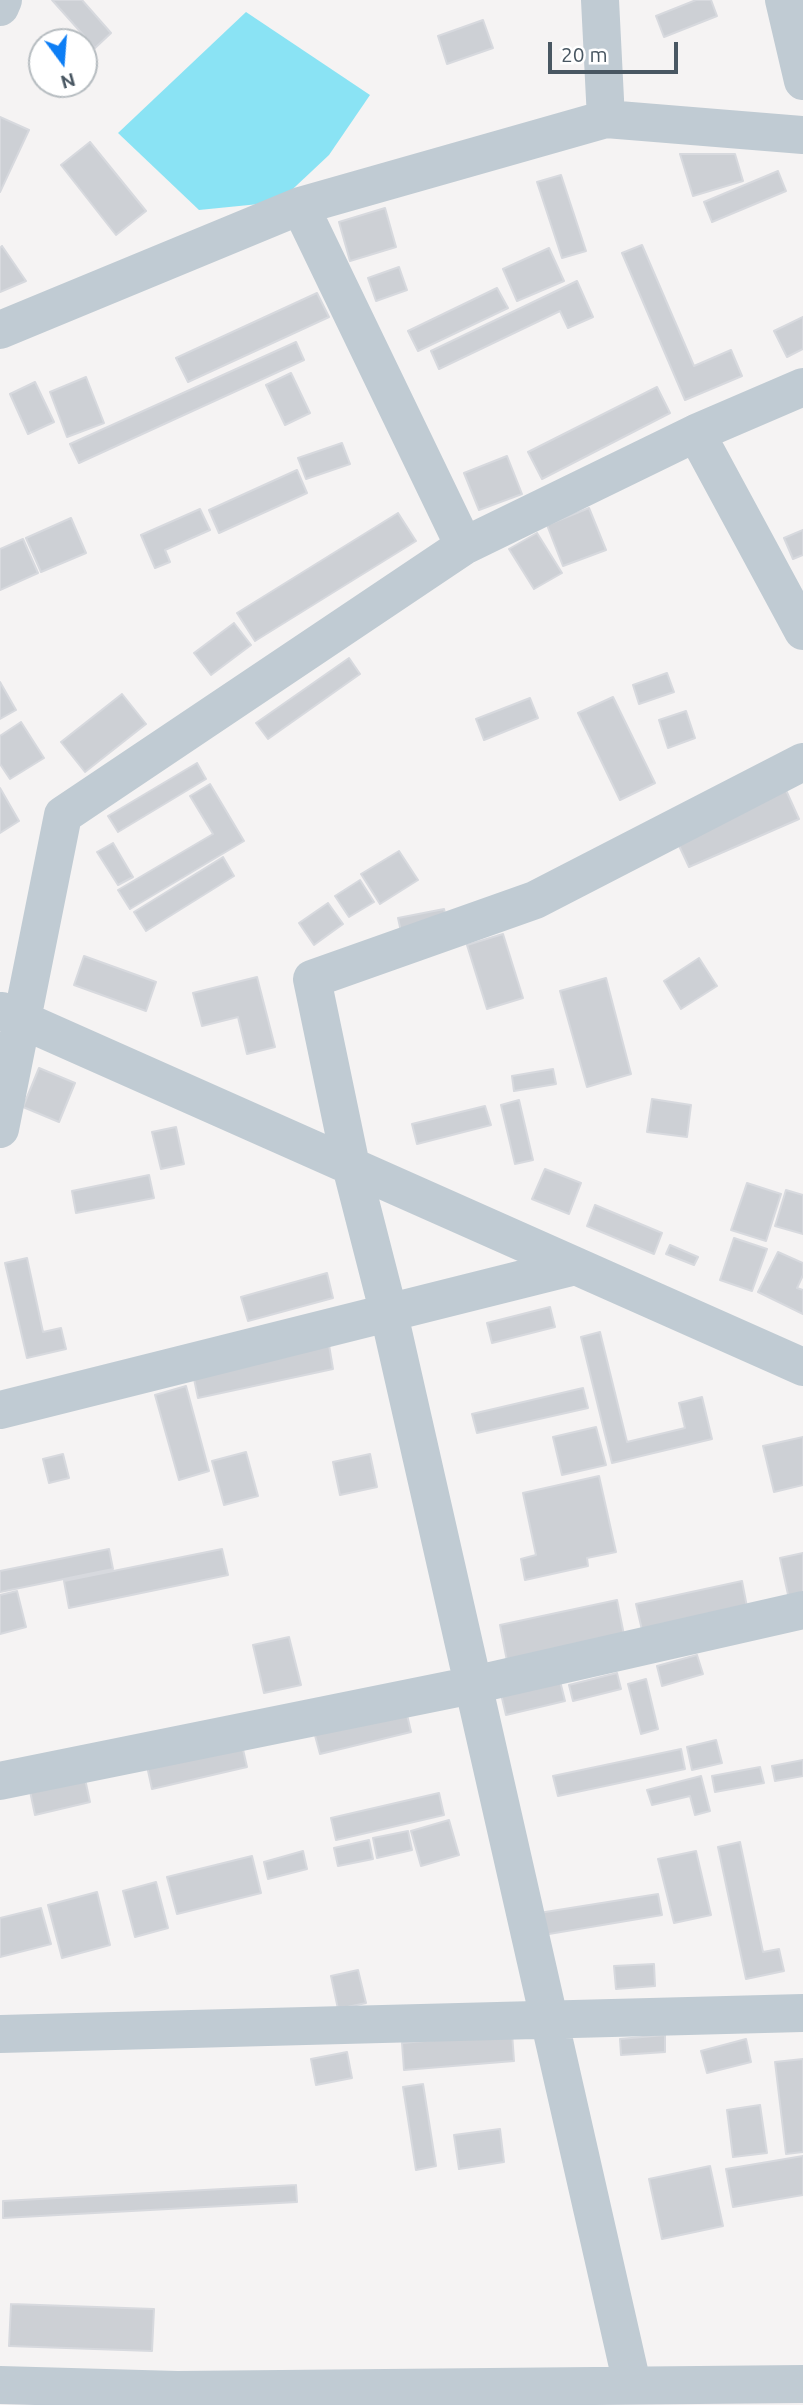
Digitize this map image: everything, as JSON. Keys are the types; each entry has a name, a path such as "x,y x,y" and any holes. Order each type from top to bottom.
{"street":[{"path":"0,7 3,0"},
{"path":"600,0 606,119"},
{"path":"784,0 803,81"},
{"path":"0,330 300,206 606,119 803,135"},
{"path":"300,206 464,546"},
{"path":"0,1129 11,1015 63,815 464,546 696,433 803,387"},
{"path":"696,433 803,631"},
{"path":"632,2385 389,1314 351,1166 312,979 535,900 803,762"},
{"path":"11,1015 803,1367"},
{"path":"0,1410 575,1266"},
{"path":"0,1781 473,1685 803,1610"},
{"path":"0,2034 803,2013"},
{"path":"0,2385 177,2390 803,2384"}],"water":[{"path":"246,12 370,95 329,155 279,202 199,210 118,133"}],"building":[{"path":"52,0 82,0 111,33 98,45 98,28 77,28"},
{"path":"696,0 711,0 717,16 664,37 656,16"},
{"path":"483,20 493,48 447,64 438,36"},
{"path":"0,117 29,130 0,192"},
{"path":"90,142 146,211 116,235 61,165"},
{"path":"680,154 735,154 743,181 693,196"},
{"path":"778,171 786,191 712,222 704,202"},
{"path":"561,175 586,251 562,258 537,182"},
{"path":"385,208 396,247 350,261 339,222"},
{"path":"642,245 694,366 731,350 742,376 685,400 622,253"},
{"path":"2,246 26,281 0,292 0,248"},
{"path":"549,248 564,281 517,301 503,269"},
{"path":"399,267 407,290 376,301 368,278"},
{"path":"577,281 593,317 568,328 560,311 439,369 431,351"},
{"path":"497,288 508,308 418,351 408,331"},
{"path":"317,293 329,317 188,382 176,358"},
{"path":"803,317 803,349 787,357 774,331"},
{"path":"296,342 304,360 79,463 70,444"},
{"path":"291,373 310,413 285,425 266,385"},
{"path":"86,377 104,423 67,437 50,392"},
{"path":"35,382 54,422 28,434 10,394"},
{"path":"657,387 670,413 542,479 528,452"},
{"path":"342,443 350,464 306,479 298,458"},
{"path":"507,456 522,494 479,510 464,473"},
{"path":"297,470 307,493 219,533 209,510"},
{"path":"589,508 606,550 563,566 547,525"},
{"path":"200,509 210,530 165,550 170,562 155,568 141,535"},
{"path":"398,513 416,541 255,641 237,613"},
{"path":"71,518 86,553 41,572 26,538"},
{"path":"803,530 803,555 793,559 784,538"},
{"path":"537,533 562,573 534,589 509,549"},
{"path":"23,539 38,573 0,590 0,549"},
{"path":"234,623 251,645 211,675 194,653"},
{"path":"349,658 360,674 268,739 256,723"},
{"path":"667,673 674,692 639,704 633,685"},
{"path":"0,682 16,710 0,719"},
{"path":"122,694 146,724 85,772 61,742"},
{"path":"613,697 655,783 620,800 578,713"},
{"path":"530,698 538,718 484,740 476,719"},
{"path":"686,711 695,738 668,748 659,720"},
{"path":"21,722 44,758 10,779 0,764 0,736"},
{"path":"197,763 206,779 118,832 108,816"},
{"path":"210,784 244,841 130,909 118,890 213,834 190,796"},
{"path":"0,788 19,821 0,833"},
{"path":"785,788 799,819 689,867 675,837"},
{"path":"113,843 133,877 118,885 97,852"},
{"path":"399,851 418,880 380,904 361,874"},
{"path":"223,857 234,876 146,931 134,912"},
{"path":"360,880 374,902 349,917 335,896"},
{"path":"328,903 343,924 314,945 299,923"},
{"path":"444,909 448,926 402,936 398,918"},
{"path":"503,934 523,998 487,1009 467,945"},
{"path":"84,956 156,982 146,1011 74,985"},
{"path":"699,958 717,986 681,1009 664,981"},
{"path":"257,977 275,1047 247,1054 238,1017 202,1026 193,993"},
{"path":"606,978 631,1074 587,1087 560,991"},
{"path":"39,1068 75,1083 59,1122 23,1107"},
{"path":"553,1069 556,1084 514,1091 512,1076"},
{"path":"652,1099 691,1105 687,1137 647,1132"},
{"path":"519,1100 533,1160 515,1164 501,1105"},
{"path":"485,1106 491,1125 417,1144 412,1124"},
{"path":"176,1127 184,1164 161,1169 152,1132"},
{"path":"545,1169 581,1183 569,1214 532,1199"},
{"path":"149,1175 154,1198 76,1213 72,1191"},
{"path":"747,1183 781,1194 766,1241 731,1230"},
{"path":"786,1190 803,1195 803,1234 775,1226"},
{"path":"595,1205 662,1233 654,1254 587,1226"},
{"path":"734,1238 767,1249 752,1291 720,1280"},
{"path":"670,1245 698,1257 694,1265 666,1254"},
{"path":"778,1252 803,1263 803,1275 797,1288 803,1290 803,1314 758,1292"},
{"path":"27,1258 43,1332 61,1328 66,1349 27,1358 5,1263"},
{"path":"327,1273 333,1298 248,1321 241,1297"},
{"path":"550,1307 555,1327 492,1343 487,1323"},
{"path":"600,1332 627,1442 685,1428 679,1403 702,1397 712,1439 612,1463 581,1337"},
{"path":"329,1345 333,1369 198,1398 193,1374"},
{"path":"186,1386 209,1471 179,1480 155,1395"},
{"path":"583,1388 588,1408 477,1433 472,1414"},
{"path":"596,1427 606,1465 562,1475 553,1437"},
{"path":"803,1437 803,1485 774,1492 763,1446"},
{"path":"246,1452 258,1496 224,1505 212,1461"},
{"path":"63,1454 69,1478 49,1483 43,1459"},
{"path":"370,1454 377,1487 340,1495 333,1462"},
{"path":"599,1476 616,1552 587,1558 588,1566 525,1580 521,1559 536,1555 523,1493"},
{"path":"109,1549 113,1569 0,1592 0,1571"},
{"path":"222,1549 228,1575 69,1608 64,1581"},
{"path":"803,1553 803,1596 789,1599 780,1558"},
{"path":"742,1581 747,1607 642,1630 636,1604"},
{"path":"17,1591 26,1627 0,1634 0,1595"},
{"path":"617,1600 624,1635 507,1661 500,1625"},
{"path":"289,1637 301,1685 264,1693 253,1645"},
{"path":"697,1655 703,1674 662,1686 657,1666"},
{"path":"617,1673 621,1689 573,1701 569,1685"},
{"path":"646,1679 658,1729 641,1734 628,1684"},
{"path":"560,1681 565,1701 506,1715 501,1694"},
{"path":"405,1706 411,1732 320,1754 313,1728"},
{"path":"716,1740 722,1763 692,1770 687,1747"},
{"path":"242,1745 247,1767 152,1789 147,1766"},
{"path":"681,1749 685,1769 558,1796 553,1776"},
{"path":"803,1760 803,1776 775,1781 772,1766"},
{"path":"760,1767 764,1783 715,1792 712,1776"},
{"path":"701,1776 710,1811 695,1815 690,1796 652,1805 647,1790"},
{"path":"85,1779 90,1802 35,1815 30,1791"},
{"path":"439,1793 444,1815 336,1840 331,1818"},
{"path":"449,1820 459,1855 421,1866 411,1831"},
{"path":"408,1831 412,1850 377,1858 373,1838"},
{"path":"369,1840 373,1859 338,1866 334,1848"},
{"path":"740,1842 763,1952 779,1949 784,1971 746,1979 718,1847"},
{"path":"303,1851 307,1869 268,1879 264,1862"},
{"path":"696,1851 711,1915 674,1923 658,1859"},
{"path":"252,1856 261,1893 177,1914 167,1877"},
{"path":"156,1882 168,1928 135,1937 123,1891"},
{"path":"97,1892 110,1945 62,1958 48,1905"},
{"path":"658,1894 662,1915 543,1935 539,1913"},
{"path":"41,1908 51,1944 0,1957 0,1918"},
{"path":"654,1964 655,1986 616,1989 614,1966"},
{"path":"358,1970 366,2003 338,2009 331,1976"},
{"path":"512,2033 514,2061 404,2070 402,2043"},
{"path":"665,2035 665,2052 621,2055 620,2039"},
{"path":"746,2039 751,2062 707,2073 701,2051"},
{"path":"347,2052 352,2078 316,2085 311,2059"},
{"path":"803,2059 803,2152 786,2154 775,2062"},
{"path":"423,2084 436,2166 416,2170 403,2087"},
{"path":"760,2105 767,2153 733,2157 727,2110"},
{"path":"500,2129 504,2162 459,2169 454,2135"},
{"path":"803,2156 803,2195 733,2207 726,2169"},
{"path":"710,2166 723,2226 662,2239 649,2179"},
{"path":"296,2185 297,2202 3,2218 3,2201"},
{"path":"11,2304 154,2309 152,2351 9,2346"}]}
